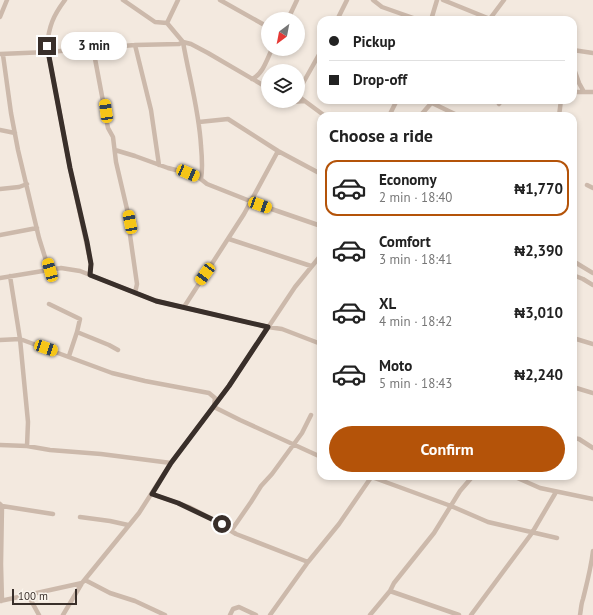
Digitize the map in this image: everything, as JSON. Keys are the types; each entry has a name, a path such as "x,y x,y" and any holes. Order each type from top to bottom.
{"street":[{"path":"0,17 7,0"},
{"path":"66,0 56,13 51,24 47,46 70,168 85,231 91,264 90,275"},
{"path":"123,0 155,22 167,23 178,34 183,42 199,122 203,163 200,180"},
{"path":"167,23 178,0"},
{"path":"220,0 261,23"},
{"path":"291,12 297,0"},
{"path":"339,16 347,0"},
{"path":"373,0 382,7 408,16"},
{"path":"432,16 437,0"},
{"path":"443,0 481,16"},
{"path":"493,16 504,0"},
{"path":"50,270 37,228 18,150 1,54 135,45 179,44 183,42 191,44 261,84"},
{"path":"135,45 151,110 158,165"},
{"path":"93,48 108,128 113,137 118,172 130,222 130,235 137,284 135,293"},
{"path":"577,51 593,53"},
{"path":"252,79 263,67 268,56"},
{"path":"305,81 317,62"},
{"path":"577,77 584,92"},
{"path":"577,92 593,92"},
{"path":"305,102 319,112"},
{"path":"423,112 430,104"},
{"path":"438,104 453,112"},
{"path":"199,122 228,119 317,172"},
{"path":"0,130 15,133"},
{"path":"115,150 158,165 188,173 207,184 317,225"},
{"path":"184,307 229,239 278,150"},
{"path":"0,189 19,187 27,184"},
{"path":"587,185 593,188"},
{"path":"0,234 37,228"},
{"path":"229,239 311,266"},
{"path":"63,615 83,582 152,494 171,463 214,407 295,287 317,259"},
{"path":"577,264 593,274"},
{"path":"0,278 69,268 156,301 282,330 317,343"},
{"path":"10,276 20,339 28,422 27,446"},
{"path":"577,277 593,285"},
{"path":"49,304 80,319 69,356"},
{"path":"77,332 118,350"},
{"path":"0,340 20,339 112,373 209,393 215,398 214,407"},
{"path":"577,339 593,344"},
{"path":"577,388 593,393"},
{"path":"214,407 317,455"},
{"path":"231,531 261,486 272,474 302,433 311,415"},
{"path":"577,439 593,448"},
{"path":"0,445 27,446 50,450 101,454 171,463"},
{"path":"270,615 308,562 339,524 367,480"},
{"path":"381,480 451,506 488,522 557,538"},
{"path":"370,615 434,532 460,491 470,480"},
{"path":"521,480 530,485 556,492 593,499"},
{"path":"471,615 532,533 556,492"},
{"path":"152,494 212,518 231,531 308,562"},
{"path":"53,514 1,505 1,601 28,596 83,582 135,601 165,615"},
{"path":"80,517 128,525"},
{"path":"580,615 582,600 590,573 593,551"},
{"path":"390,591 460,615"},
{"path":"28,596 38,615"},
{"path":"230,615 233,609 239,607 256,615"}],"route":[{"path":"47,46 52,79 70,168 85,231 91,264 90,275 156,301 268,327 229,386 171,463 152,494 178,503 222,524"}]}
